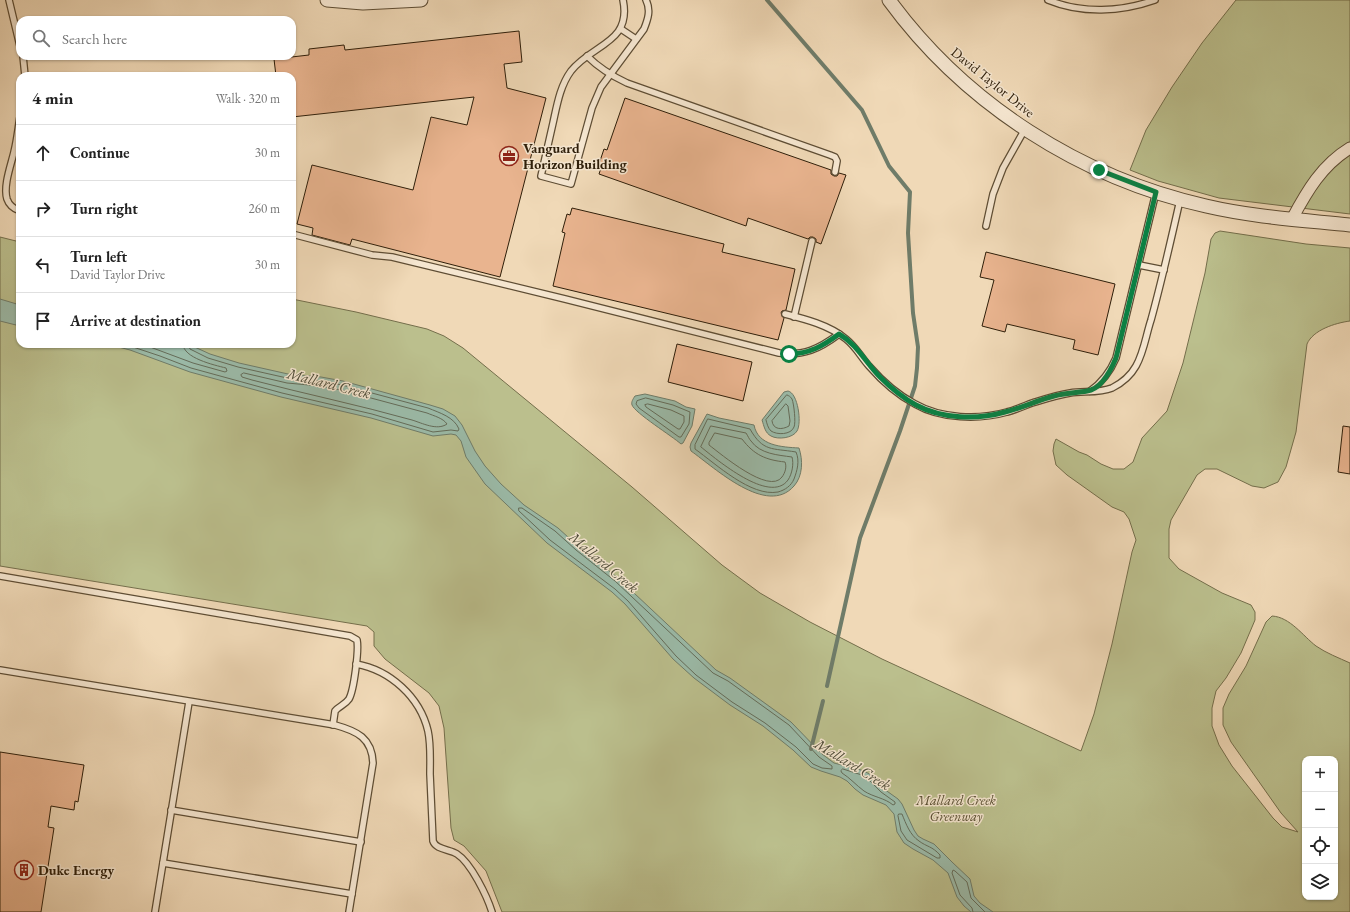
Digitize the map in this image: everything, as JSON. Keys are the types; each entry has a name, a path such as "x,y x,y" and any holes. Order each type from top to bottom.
{"street":[{"path":"327,0 363,3 421,0"},
{"name":"David Taylor Drive","path":"889,0 916,34 950,69 997,110 1025,129 1078,160 1099,170 1180,200 1230,211 1350,226"},
{"path":"1292,219 1315,179 1326,166 1350,148"}],"lane":[{"path":"9,0 16,29"},
{"path":"623,0 625,9 624,21 621,29 609,42 587,56 572,69 565,79 560,93 541,176 571,184 592,108 602,87 644,29 648,20 649,11 646,0"},
{"path":"1048,0 1075,8 1109,10 1134,6 1155,0"},
{"path":"621,29 636,39"},
{"path":"587,56 597,66 610,75 627,83 835,157 837,161 835,172"},
{"path":"23,60 25,72"},
{"path":"986,226 993,194 1003,168 1025,129"},
{"path":"16,141 8,177 6,197 13,208 16,209"},
{"path":"1089,391 1107,376 1116,358 1156,192"},
{"path":"785,314 816,323 839,334 855,346 869,366 904,398 928,410 950,415 967,417 989,416 1006,412 1056,395 1111,388 1120,383 1130,374 1137,365 1143,349 1164,270 1180,200"},
{"path":"296,235 372,255 392,257 565,299 779,353 800,354 812,351 839,334"},
{"path":"794,316 812,241"},
{"path":"1139,265 1164,270"},
{"path":"0,576 355,638 357,644 356,664 351,695 346,703 334,711 333,725"},
{"path":"356,664 371,668 390,678 405,690 417,706 428,731 434,844 437,847 453,851 465,861 482,889 492,912"},
{"path":"0,670 333,725 350,729 359,734 367,741 372,750 373,768 349,912"},
{"path":"154,912 189,702"},
{"path":"171,810 360,842"},
{"path":"163,863 352,894"}],"green space":[{"path":"1236,0 1350,0 1350,214 1219,198 1158,181 1130,170 1146,130 1172,87 1202,43"},
{"name":"Mallard Creek Greenway","path":"1220,231 1306,244 1350,248 1350,321 1331,325 1319,331 1307,344 1296,432 1286,467 1278,482 1264,488 1252,486 1217,469 1205,469 1197,475 1171,520 1169,529 1169,558 1179,569 1222,593 1251,605 1255,612 1255,620 1241,653 1226,678 1216,691 1212,708 1212,726 1219,745 1232,766 1273,818 1282,827 1298,832 1281,813 1231,742 1223,725 1223,708 1229,694 1246,666 1266,622 1272,616 1279,617 1290,623 1316,646 1350,663 1350,912 502,912 486,871 464,846 454,840 451,828 444,728 439,706 429,693 385,659 374,646 374,632 367,626 0,566 0,237 16,241 16,348 296,348 296,300 427,329 444,336 463,348 632,487 722,565 760,593 810,622 882,659 1081,751 1094,714 1136,540 1129,519 1124,512 1112,507 1067,475 1056,465 1053,451 1054,444 1056,439 1113,469 1124,469 1133,462 1142,438 1167,411 1183,363 1205,273 1211,239 1215,233"}],"water":[{"path":"0,299 16,304 16,325 0,321"},
{"name":"Mallard Creek","path":"122,348 197,348 210,354 239,363 288,374 343,381 443,409 455,416 462,425 475,451 485,466 501,484 524,505 558,528 618,578 716,670 730,678 791,722 822,754 834,763 861,770 872,775 884,789 898,799 902,804 918,836 934,844 970,879 974,896 980,903 993,912 971,912 964,906 957,897 948,873 933,860 904,843 897,832 894,814 886,805 863,795 840,777 811,767 793,750 763,726 730,705 694,678 673,659 625,604 612,592 547,543 485,484 466,457 461,441 456,435 451,434 433,436 371,418 281,397 190,372"},
{"path":"788,391 797,402 799,422 797,431 789,437 781,438 771,436 767,433 762,420 784,392"},
{"path":"645,394 675,401 686,407 695,409 692,426 683,443 681,444 646,419 635,409 632,403 635,396"},
{"path":"707,414 754,425 756,432 766,441 778,446 799,448 801,473 794,486 783,494 770,496 756,493 727,478 691,451 691,443"}],"building":[{"path":"519,31 522,62 504,64 507,88 546,98 500,277 352,239 350,245 312,235 313,228 297,224 312,165 413,190 431,117 467,125 474,97 296,117 296,72 276,72 274,60 296,60 296,56 309,55 309,49 344,45 345,50"},
{"path":"625,98 831,170 831,174 834,176 837,176 839,173 846,175 821,244 816,242 816,239 813,237 808,239 748,218 746,226 599,174 601,168 598,167 604,149 607,150"},
{"path":"572,208 724,244 722,252 795,269 786,310 782,311 781,313 784,318 778,340 553,286 565,233 562,232 567,214 570,215"},
{"path":"986,252 1115,284 1098,355 1073,349 1075,340 1007,324 1005,332 982,326 994,280 980,277"},
{"path":"677,344 752,362 743,401 668,382"},
{"path":"1343,426 1350,427 1350,474 1338,472"},
{"name":"Duke Energy","path":"0,752 84,765 78,802 75,801 74,810 51,806 48,827 54,828 41,912 0,912"}],"waterway":[{"path":"767,0 862,110 889,166 910,192 908,233 913,313 918,347 915,386 900,431 860,538 827,686"},
{"name":"Mallard Creek","path":"811,749 823,701"}],"place":[{"name":"Vanguard Horizon Building","path":"509,156"},
{"name":"Duke Energy","path":"24,870"}],"route":[{"path":"789,354 800,354 812,351 839,334 855,346 869,366 904,398 928,410 950,415 967,417 989,416 1006,412 1056,395 1089,391 1107,376 1116,358 1156,192 1099,170"}]}
